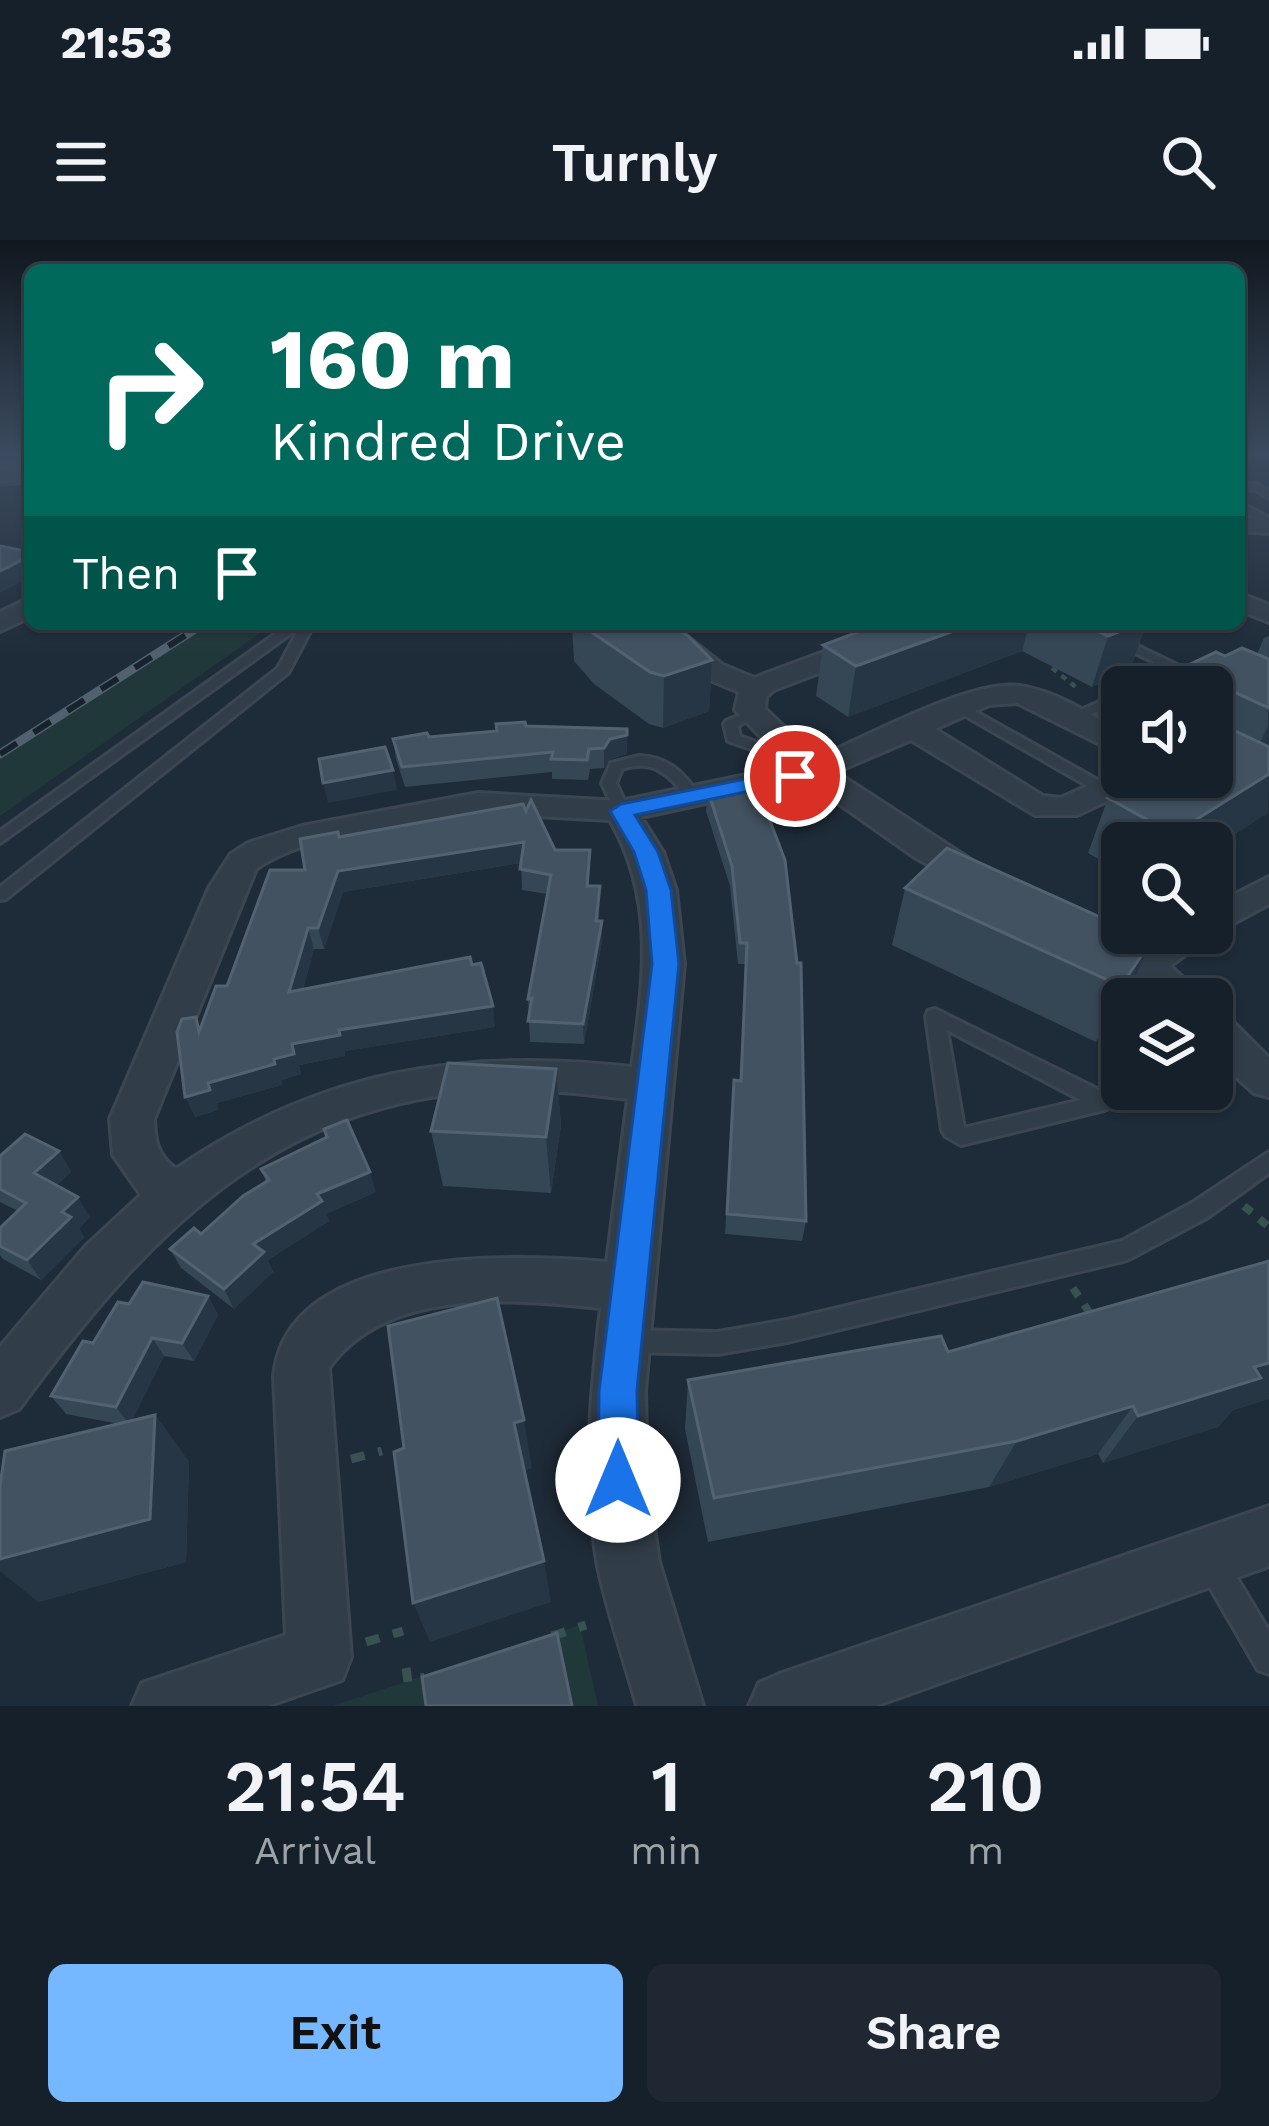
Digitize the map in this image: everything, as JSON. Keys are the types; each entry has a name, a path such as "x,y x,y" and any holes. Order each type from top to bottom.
{"street":[{"path":"662,630 754,702 784,745 951,866 1022,898"},
{"path":"754,702 910,630"},
{"path":"177,1193 140,1168 131,1145 132,1119 226,887 243,862 278,841 478,802 621,811 817,769 1001,694 1018,695 1101,735"},
{"path":"913,728 1035,805 1065,808 1101,791"},
{"path":"621,811 646,852 664,923 665,964 626,1313 618,1480 628,1562 670,1706"},
{"path":"1233,909 1269,888"},
{"path":"1076,917 1163,978"},
{"path":"1146,963 1161,954"},
{"path":"1233,1055 1269,1082"},
{"path":"0,1390 106,1261 177,1193 286,1129 399,1090 499,1074 651,1085"},
{"path":"165,1706 320,1657 301,1395 303,1359 333,1322 399,1293 453,1282 513,1278 626,1313"},
{"path":"782,1706 1269,1536"}],"lane":[{"path":"0,838 289,630"},
{"path":"0,895 283,670 305,630"},
{"path":"1095,630 1171,666"},
{"path":"1070,718 1101,705"},
{"path":"962,708 1101,775"},
{"path":"621,811 609,783 616,766 626,761 654,759 667,765 691,794"},
{"path":"935,1016 1104,1102 962,1137 952,1130 935,1016"},
{"path":"626,1313 718,1343 787,1331 1127,1250 1199,1210 1269,1161"},
{"path":"1208,1557 1269,1659"}],"path":[{"path":"542,1639 586,1624"},
{"path":"406,1668 408,1682 430,1675"}],"green space":[{"path":"195,630 264,630 0,816 0,755"},
{"path":"580,1625 598,1706 332,1706"}],"building":[{"path":"0,546 24,551 24,559 0,571"},
{"path":"590,630 678,630 712,660 664,676 650,672"},
{"path":"863,630 956,630 856,666 823,645"},
{"path":"1242,648 1269,659 1269,708 1233,691 1233,666 1186,666 1216,652 1225,656"},
{"path":"525,722 526,726 627,729 627,735 610,739 604,748 589,749 587,760 551,759 553,752 402,767 393,739 497,731 496,724"},
{"path":"1233,730 1269,747 1269,774 1233,796"},
{"path":"385,747 393,770 323,783 319,759"},
{"path":"757,787 785,860 797,963 801,963 806,1221 727,1214 734,1080 741,1081 747,943 740,943 732,866 708,791"},
{"path":"1108,798 1231,798 1192,822 1151,822"},
{"path":"531,800 555,850 590,850 587,886 600,886 596,921 602,921 583,1024 528,1021 551,875 520,869 524,842 338,871 318,928 308,928 289,992 470,957 472,965 481,963 493,1006 339,1030 340,1035 292,1044 294,1054 274,1059 275,1064 208,1083 210,1090 185,1097 177,1032 182,1019 196,1017 199,1032 216,986 227,986 270,870 305,870 300,839 338,832 339,837 523,804 526,811"},
{"path":"947,848 1101,918 1101,954 1143,954 1126,978 1103,978 905,888"},
{"path":"448,1063 556,1069 546,1137 431,1131"},
{"path":"347,1120 370,1172 317,1194 322,1201 253,1244 264,1252 224,1289 170,1249 194,1228 201,1234 243,1196 269,1180 261,1169 327,1137 324,1129"},
{"path":"25,1134 59,1151 34,1173 78,1197 62,1212 71,1217 27,1260 0,1246 0,1228 26,1203 0,1189 0,1156"},
{"path":"1269,1261 1269,1363 1254,1367 1261,1378 1138,1416 1133,1406 1017,1441 714,1498 688,1380 941,1336 948,1352"},
{"path":"143,1282 208,1296 182,1343 152,1338 116,1407 51,1396 83,1341 93,1343 118,1302 129,1304"},
{"path":"497,1298 524,1420 514,1423 544,1561 413,1603 394,1452 404,1448 388,1326"},
{"path":"155,1415 150,1519 0,1559 5,1451"},
{"path":"557,1633 572,1706 426,1706 422,1677"}],"railway":[{"path":"0,754 194,630"}],"route":[{"path":"618,1480 618,1391 665,964 658,890 646,852 621,811 712,789 795,776"}]}
